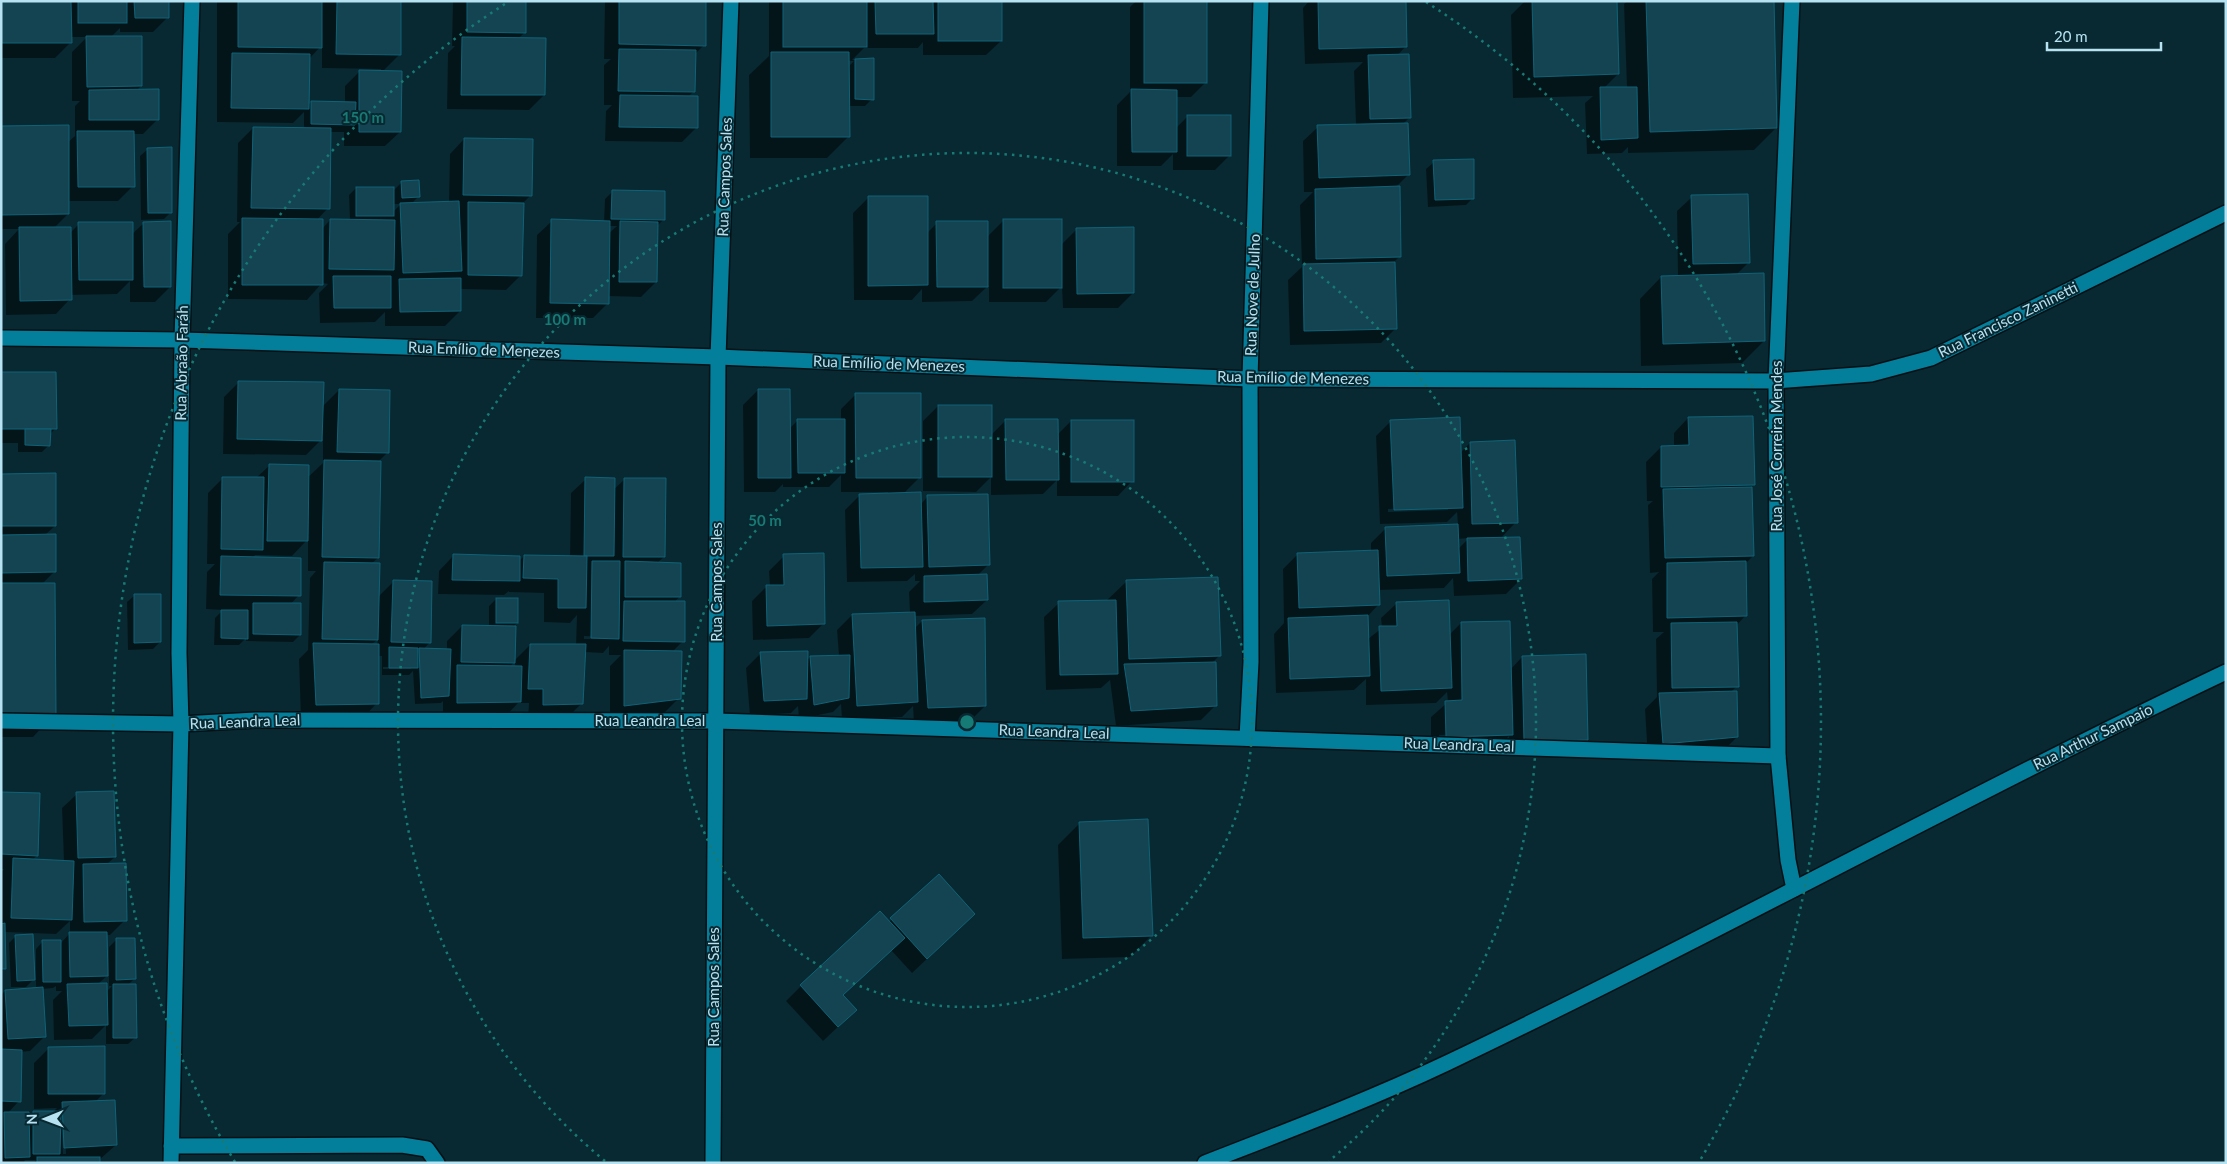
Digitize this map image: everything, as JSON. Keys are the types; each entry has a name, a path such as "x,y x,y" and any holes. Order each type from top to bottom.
{"street":[{"name":"Rua Abraão Faráh","path":"171,1163 181,724 179,653 182,340 192,1"},
{"name":"Rua Campos Sales","path":"712,1163 718,357 731,1"},
{"name":"Rua Nove de Julho","path":"1247,738 1251,662 1250,379 1261,1"},
{"name":"Rua José Correira Mendes","path":"1792,1 1776,381 1778,756 1788,860 1794,889"},
{"name":"Rua Francisco Zaninetti","path":"1776,381 1871,374 1932,358 2226,214"},
{"name":"Rua Emílio de Menezes","path":"1,338 182,340 718,357 1250,379 1776,381"},
{"name":"Rua Arthur Sampaio","path":"1205,1163 1321,1118 1446,1064 1961,803 2225,675"},
{"name":"Rua Leandra Leal","path":"1,721 181,724 256,720 716,721 1778,756"},
{"path":"171,1146 402,1145 427,1149 437,1163"}],"building":[{"path":"1,1 71,1 72,43 1,43"},
{"path":"78,1 127,1 127,23 78,23"},
{"path":"134,1 169,1 169,18 135,18"},
{"path":"238,1 322,1 322,48 238,47"},
{"path":"337,1 401,1 401,55 336,54"},
{"path":"467,1 526,1 526,33 467,32"},
{"path":"619,1 706,1 706,46 619,44"},
{"path":"783,1 867,1 867,47 783,47"},
{"path":"875,1 933,1 934,34 876,34"},
{"path":"938,1 1002,1 1002,41 938,41"},
{"path":"1144,1 1207,1 1207,83 1144,83"},
{"path":"1318,1 1406,1 1407,47 1319,49"},
{"path":"1532,1 1617,1 1619,74 1534,77"},
{"path":"1646,1 1774,1 1777,128 1650,132"},
{"path":"86,36 142,36 142,86 87,87"},
{"path":"462,37 546,38 545,95 461,95"},
{"path":"619,49 696,50 695,92 618,91"},
{"path":"771,52 849,52 850,137 771,137"},
{"path":"232,53 310,54 309,109 231,108"},
{"path":"1409,54 1411,118 1370,119 1368,55"},
{"path":"874,58 874,100 855,99 855,59"},
{"path":"359,70 402,71 401,132 359,132"},
{"path":"1600,87 1637,87 1638,138 1601,140"},
{"path":"159,89 159,120 89,120 89,90"},
{"path":"1131,89 1177,90 1177,152 1132,152"},
{"path":"620,95 698,96 698,128 619,127"},
{"path":"311,101 356,102 355,125 311,124"},
{"path":"1187,115 1231,115 1231,156 1187,156"},
{"path":"1408,123 1410,175 1319,178 1317,125"},
{"path":"69,125 69,214 1,215 1,126"},
{"path":"253,127 331,128 330,209 251,208"},
{"path":"77,131 134,131 135,187 78,187"},
{"path":"464,138 533,139 532,196 463,195"},
{"path":"172,147 172,213 148,213 147,148"},
{"path":"1474,159 1474,199 1435,200 1433,160"},
{"path":"419,180 420,197 402,198 401,181"},
{"path":"1400,186 1401,257 1316,259 1315,189"},
{"path":"356,187 394,187 394,216 356,216"},
{"path":"612,190 665,191 665,220 611,219"},
{"path":"1748,194 1750,263 1693,264 1691,195"},
{"path":"868,196 928,196 928,285 868,286"},
{"path":"459,201 462,271 403,273 400,203"},
{"path":"468,202 524,203 522,276 468,275"},
{"path":"242,218 323,219 323,285 242,285"},
{"path":"330,219 395,220 394,270 329,269"},
{"path":"551,219 610,221 609,304 550,303"},
{"path":"1003,219 1062,219 1062,288 1003,288"},
{"path":"171,221 171,287 144,287 143,222"},
{"path":"620,221 658,222 657,282 619,282"},
{"path":"936,221 988,221 988,287 937,287"},
{"path":"78,222 133,222 133,280 79,280"},
{"path":"19,227 71,227 72,300 20,301"},
{"path":"1134,227 1134,293 1077,294 1076,228"},
{"path":"1395,262 1397,329 1304,331 1303,264"},
{"path":"1764,273 1765,341 1663,344 1661,276"},
{"path":"333,276 391,276 391,308 334,308"},
{"path":"461,278 461,311 400,312 399,279"},
{"path":"1,372 56,372 57,429 1,429"},
{"path":"238,381 324,382 322,441 237,439"},
{"path":"339,389 390,390 389,453 337,452"},
{"path":"758,389 790,389 791,478 758,478"},
{"path":"855,393 921,393 921,478 856,478"},
{"path":"938,405 992,405 992,477 938,477"},
{"path":"1753,416 1755,485 1661,487 1661,446 1689,445 1688,417"},
{"path":"1460,417 1463,508 1394,510 1390,420"},
{"path":"797,419 845,419 845,473 798,473"},
{"path":"1005,419 1058,419 1059,480 1006,480"},
{"path":"1071,420 1134,420 1134,482 1071,482"},
{"path":"25,429 51,429 50,446 25,445"},
{"path":"1515,440 1518,523 1472,524 1470,442"},
{"path":"324,460 381,461 379,558 322,557"},
{"path":"269,464 309,465 308,541 267,541"},
{"path":"56,473 56,526 1,526 1,474"},
{"path":"222,477 264,477 263,550 221,549"},
{"path":"585,477 615,478 614,556 584,556"},
{"path":"624,478 666,478 665,557 623,557"},
{"path":"1752,487 1754,556 1665,558 1663,489"},
{"path":"921,492 923,567 861,568 859,494"},
{"path":"988,494 990,565 929,567 927,495"},
{"path":"1458,524 1460,573 1387,576 1385,527"},
{"path":"56,534 56,572 1,573 1,535"},
{"path":"1520,537 1522,579 1468,581 1467,538"},
{"path":"1378,550 1380,605 1299,608 1297,553"},
{"path":"824,553 825,624 767,626 766,585 784,585 783,554"},
{"path":"453,554 520,556 520,581 452,580"},
{"path":"524,555 587,556 586,608 558,608 558,579 523,578"},
{"path":"221,556 301,558 301,596 220,595"},
{"path":"592,561 620,561 619,639 591,638"},
{"path":"625,561 681,563 681,597 625,597"},
{"path":"1746,561 1747,616 1667,618 1667,563"},
{"path":"324,562 380,563 378,640 322,639"},
{"path":"987,574 988,600 924,602 924,576"},
{"path":"1218,577 1221,656 1129,659 1126,580"},
{"path":"393,580 432,581 431,643 391,642"},
{"path":"1,583 55,583 56,716 1,716"},
{"path":"134,594 161,594 161,642 134,643"},
{"path":"496,598 518,598 518,623 496,623"},
{"path":"1116,600 1118,674 1060,675 1058,601"},
{"path":"1449,600 1452,688 1381,691 1379,626 1397,626 1396,602"},
{"path":"624,601 685,601 685,642 623,641"},
{"path":"253,603 301,603 301,635 253,634"},
{"path":"221,610 248,610 248,639 221,638"},
{"path":"915,612 918,702 857,706 852,614"},
{"path":"1368,615 1370,676 1290,679 1288,618"},
{"path":"985,618 986,706 928,708 922,620"},
{"path":"1510,621 1513,735 1446,737 1445,701 1462,700 1461,622"},
{"path":"1737,622 1739,687 1672,688 1671,623"},
{"path":"462,625 516,626 515,663 461,662"},
{"path":"313,643 379,644 379,704 316,705"},
{"path":"530,644 586,644 583,704 543,705 543,689 528,689"},
{"path":"389,647 418,648 418,668 389,668"},
{"path":"419,648 451,649 449,696 421,698"},
{"path":"624,650 682,651 681,699 624,706"},
{"path":"808,651 807,699 764,701 760,652"},
{"path":"1586,654 1588,740 1524,742 1522,656"},
{"path":"850,655 849,698 814,705 810,656"},
{"path":"1216,662 1217,706 1131,711 1124,664"},
{"path":"457,665 522,666 521,702 457,703"},
{"path":"1737,691 1738,737 1663,744 1659,693"},
{"path":"114,791 116,857 78,858 76,792"},
{"path":"1,792 40,793 38,856 1,854"},
{"path":"1148,819 1153,936 1083,938 1079,822"},
{"path":"13,858 74,861 72,920 11,918"},
{"path":"126,863 127,921 84,922 83,864"},
{"path":"939,874 975,914 927,959 890,918"},
{"path":"880,911 905,938 843,995 857,1010 838,1027 800,985"},
{"path":"5,923 6,969 1,969 1,924"},
{"path":"69,932 107,932 108,976 70,977"},
{"path":"33,934 35,980 17,981 15,935"},
{"path":"116,938 135,938 136,979 116,980"},
{"path":"42,940 61,940 61,982 43,982"},
{"path":"107,983 108,1025 69,1026 67,984"},
{"path":"113,984 136,984 137,1038 113,1038"},
{"path":"43,987 46,1037 8,1039 5,990"},
{"path":"105,1046 105,1094 48,1094 48,1047"},
{"path":"1,1049 22,1050 21,1102 1,1101"},
{"path":"115,1100 117,1145 64,1148 62,1102"},
{"path":"33,1111 61,1111 60,1154 33,1154"},
{"path":"4,1112 29,1112 30,1157 5,1158"},
{"path":"37,1157 100,1157 100,1163 37,1163"}]}
